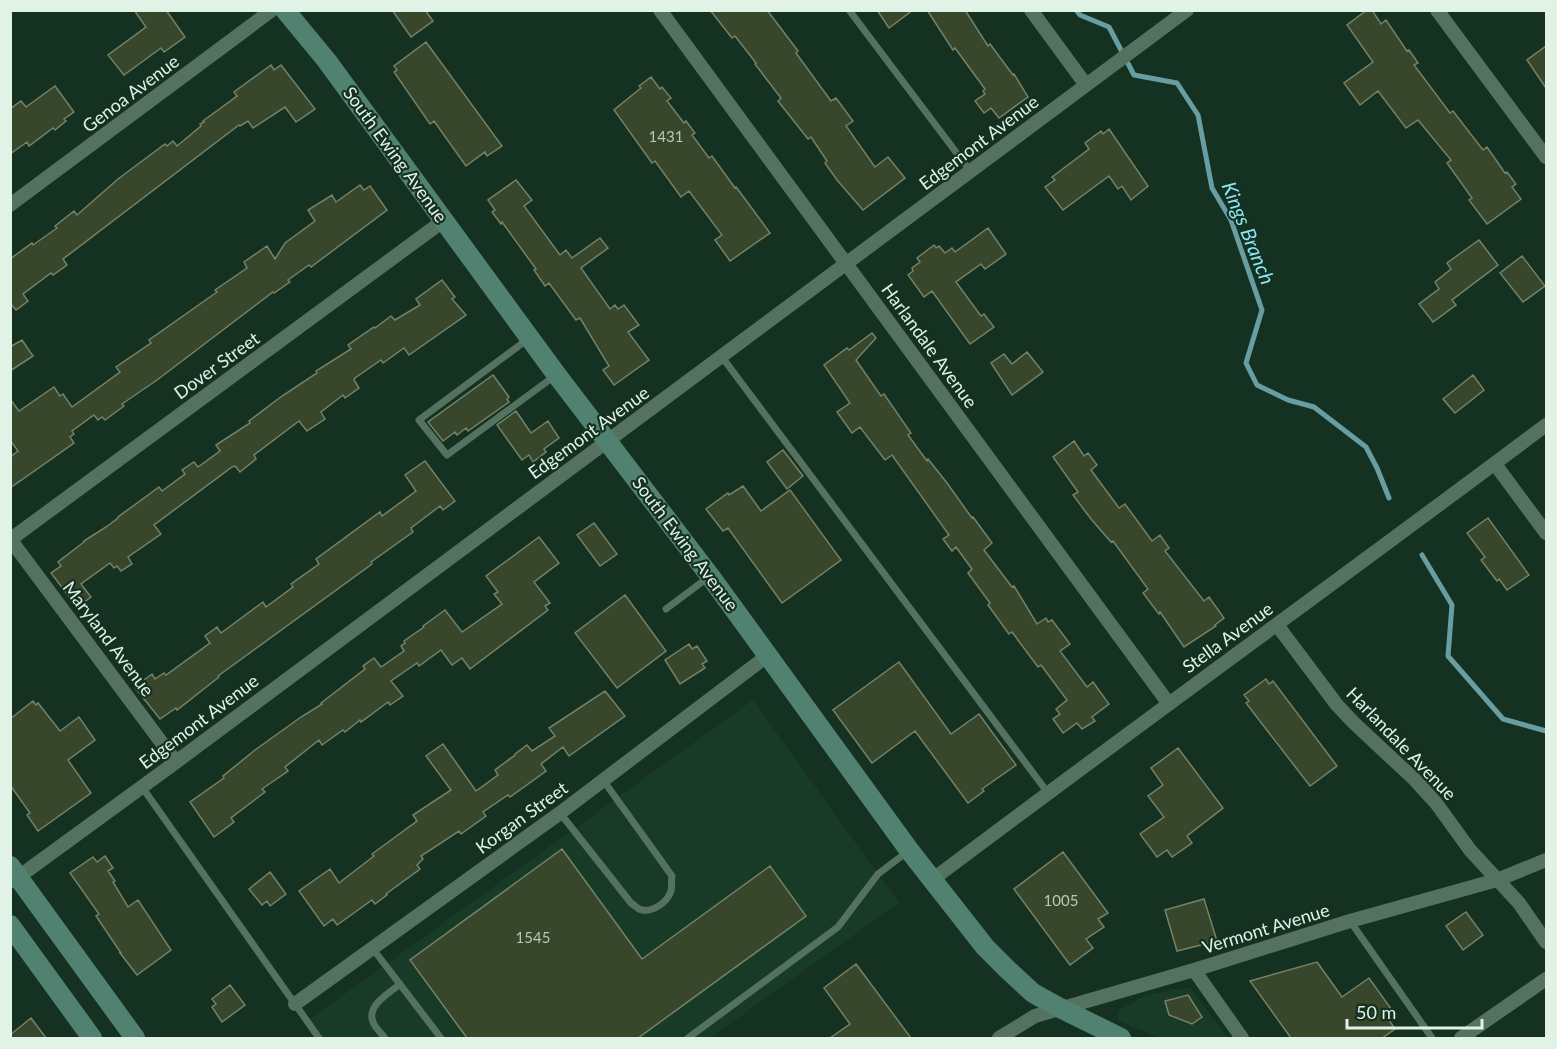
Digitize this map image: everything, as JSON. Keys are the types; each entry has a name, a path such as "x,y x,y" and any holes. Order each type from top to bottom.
{"street":[{"name":"Genoa Avenue","path":"10,205 272,10"},
{"name":"South Ewing Avenue","path":"285,10 327,61 556,374 710,576 909,850 984,947 1033,993 1121,1038"},
{"name":"Harlandale Avenue","path":"660,10 1169,704"},
{"path":"1031,10 1086,85"},
{"name":"Edgemont Avenue","path":"13,875 176,762 1188,10"},
{"path":"1437,10 1546,157"},
{"name":"Dover Street","path":"11,539 443,221"},
{"name":"Stella Avenue","path":"932,880 1546,425"},
{"path":"1495,464 1546,533"},
{"name":"Maryland Avenue","path":"11,539 176,762"},
{"name":"Harlandale Avenue","path":"1277,624 1337,705 1436,803 1470,850 1519,903 1546,942"},
{"name":"Korgan Street","path":"295,1004 560,813 767,656"},
{"name":"Vermont Avenue","path":"999,1038 1035,1016 1194,970 1350,921 1497,880 1546,861"},
{"path":"13,875 135,1038"},
{"path":"10,925 92,1038"},
{"path":"1194,970 1242,1038"},
{"path":"1461,1038 1546,979"}],"lane":[{"path":"849,10 971,172"},
{"path":"530,337 419,420 447,455 556,374"},
{"path":"722,357 1048,793"},
{"path":"666,609 710,576"},
{"path":"560,813 631,903 641,910 657,907 666,900 671,890 672,876 603,780"},
{"path":"142,787 319,1038"},
{"path":"688,1038 838,927 878,874 909,850"},
{"path":"1350,921 1432,1038"},
{"path":"373,949 441,1038"},
{"path":"385,1038 373,1022 372,1013 375,1005 400,984"}],"shaded area":[{"path":"753,700 899,903 710,1038 324,1038 310,1019"},
{"path":"1191,988 1228,1038 1159,1038 1117,1020 1119,1010 1144,996 1174,989"}],"building":[{"path":"134,10 166,10 185,37 164,52 161,48 124,75 108,55 146,27"},
{"path":"392,10 425,10 433,21 411,37"},
{"path":"710,10 767,10 831,101 836,98 853,121 846,126 875,167 888,157 905,178 863,210 837,180 811,137 808,139 778,101 781,98 756,63 735,36 732,38"},
{"path":"877,10 913,10 889,28"},
{"path":"927,10 965,10 988,46 990,44 1014,74 1028,97 999,118 991,108 984,113 975,101 985,94 983,91 985,89 955,48 953,50"},
{"path":"1367,10 1372,10 1381,24 1386,20 1418,63 1414,65 1450,113 1453,111 1483,150 1487,147 1505,173 1507,172 1516,184 1512,187 1521,199 1487,224 1469,200 1472,198 1447,163 1451,160 1418,120 1406,128 1378,91 1360,105 1344,83 1373,62 1347,25"},
{"path":"426,42 502,146 487,156 485,152 466,166 434,121 430,124 394,72 397,70 394,66"},
{"path":"1546,46 1546,88 1527,60"},
{"path":"271,65 274,70 281,65 315,109 296,122 285,107 253,128 248,121 239,125 63,259 67,265 53,275 51,273 23,294 28,301 16,310 10,303 10,259 57,228 55,226 74,211 77,215 118,179 165,144 167,146 173,141 177,146 201,126 203,121 237,96 234,92"},
{"path":"651,77 671,98 667,101 684,123 686,121 695,133 692,135 709,158 712,156 770,233 730,261 715,240 722,235 689,191 681,197 655,161 652,163 614,110"},
{"path":"55,86 74,112 55,130 53,128 29,146 27,142 10,154 10,109 21,101 26,107"},
{"path":"1109,129 1148,186 1131,200 1122,186 1118,189 1109,176 1063,210 1045,187 1055,180 1052,177 1089,149 1085,143 1101,131 1103,134"},
{"path":"516,180 532,200 524,206 560,255 566,250 572,258 600,238 608,248 581,268 610,309 615,305 618,309 624,305 639,325 628,332 649,360 614,385 603,370 609,366 580,318 576,320 549,283 545,286 534,270 536,269 502,222 501,224 492,212 495,210 488,200"},
{"path":"360,185 364,190 370,186 387,210 311,267 309,265 288,280 290,282 273,292 122,404 124,406 105,420 102,417 98,420 94,415 72,431 74,434 70,437 74,443 10,488 10,457 18,451 10,440 10,399 19,411 54,387 60,396 63,394 72,407 120,372 116,367 151,343 149,340 247,268 244,262 267,246 275,259 285,243 315,221 308,210 332,195 336,202"},
{"path":"988,228 1006,254 985,269 981,264 956,282 981,316 984,314 994,327 970,344 932,291 924,297 908,275 913,271 912,268 920,262 917,258 934,245 936,248 939,246 945,253 952,248 955,252"},
{"path":"1479,240 1498,265 1452,300 1456,305 1433,322 1419,304 1439,289 1435,282 1451,269 1447,263"},
{"path":"1522,256 1545,286 1523,302 1500,273"},
{"path":"442,280 455,297 452,299 466,315 409,355 404,348 383,363 381,360 355,378 359,388 345,398 343,395 321,412 325,419 307,431 299,421 254,455 256,459 240,472 235,466 232,467 154,525 161,534 128,557 132,564 121,571 110,563 81,584 91,597 77,607 51,573 61,566 58,562 159,487 162,491 185,474 182,470 194,462 198,467 220,451 216,445 250,423 249,421 282,396 317,373 316,371 351,349 348,345 391,316 395,320 420,305 416,299"},
{"path":"872,333 876,338 856,360 881,396 884,394 911,433 908,435 927,461 928,459 992,543 984,550 1012,587 1014,586 1037,624 1046,618 1048,622 1052,620 1070,644 1060,651 1087,687 1093,682 1109,704 1092,717 1095,721 1082,729 1077,723 1063,733 1053,719 1060,714 1056,709 1067,700 1012,632 1009,634 988,605 990,603 968,573 972,569 956,547 952,551 943,539 949,535 892,455 885,460 860,427 852,433 837,412 850,403 824,365"},
{"path":"22,340 33,356 10,371 10,347"},
{"path":"1027,352 1043,372 1012,395 991,363 1004,354 1012,364"},
{"path":"493,375 509,397 507,399 509,402 468,431 466,428 457,435 455,432 443,441 428,422"},
{"path":"1473,375 1484,390 1455,413 1443,399"},
{"path":"516,411 531,433 548,421 559,438 544,449 546,452 533,462 529,455 522,460 497,425"},
{"path":"1074,441 1084,456 1088,453 1097,465 1091,470 1119,508 1125,504 1152,541 1160,535 1169,548 1165,551 1204,601 1209,597 1224,618 1184,647 1160,612 1159,614 1143,593 1148,589 1113,541 1111,542 1091,519 1073,495 1078,492 1053,457"},
{"path":"783,450 803,476 787,489 767,462"},
{"path":"425,461 455,501 443,510 440,506 411,528 413,532 371,562 372,564 218,676 177,710 176,708 160,719 136,689 143,684 141,682 152,674 155,679 164,673 166,675 210,643 205,636 217,627 221,633 263,602 266,607 293,587 291,584 319,564 316,559 380,512 382,516 416,491 405,475"},
{"path":"743,486 761,511 790,490 841,560 782,603 728,528 723,531 706,509 728,493 729,495"},
{"path":"1488,518 1529,575 1507,590 1481,560 1485,557 1467,533"},
{"path":"594,523 617,554 600,566 577,535"},
{"path":"539,537 559,563 534,582 550,603 545,606 548,610 470,669 462,658 452,665 441,650 419,666 417,663 391,681 403,696 390,705 388,702 361,722 360,720 345,732 343,730 322,745 319,740 285,767 288,771 262,789 265,792 231,818 234,822 214,837 190,802 224,778 223,776 255,750 322,704 365,669 363,666 374,658 381,667 404,651 401,646 405,643 404,641 445,610 462,632 502,604 494,594 498,592 486,576"},
{"path":"625,595 666,651 617,688 575,633"},
{"path":"689,644 692,649 697,646 707,661 702,664 705,668 680,684 665,660"},
{"path":"899,662 951,734 979,714 1016,765 982,789 984,791 968,803 915,731 872,763 833,710"},
{"path":"1266,679 1269,684 1273,681 1337,766 1310,786 1246,703 1249,701 1244,695"},
{"path":"605,691 625,716 569,756 563,747 541,764 546,771 510,797 508,795 483,812 486,816 461,834 459,831 421,856 423,859 417,865 420,869 375,904 372,900 337,925 333,919 324,926 299,891 330,869 339,883 374,856 372,854 417,821 413,815 451,790 426,756 443,744 476,791 498,775 495,770 515,754 527,745 532,751 555,736 549,728"},
{"path":"33,701 36,705 38,703 60,731 79,717 95,740 68,760 91,793 38,831 27,815 30,813 10,785 10,719"},
{"path":"1178,748 1223,808 1187,836 1192,843 1172,857 1167,850 1157,857 1140,834 1164,817 1148,796 1163,785 1151,768"},
{"path":"562,849 642,959 770,866 806,916 638,1038 467,1038 410,960"},
{"path":"1063,852 1108,913 1098,919 1104,927 1086,939 1093,948 1070,965 1014,889"},
{"path":"105,856 113,868 108,871 128,907 138,900 171,950 137,975 120,953 96,916 99,914 70,873 93,857 97,862"},
{"path":"270,872 286,894 270,906 267,901 262,905 249,889"},
{"path":"1204,899 1217,941 1177,951 1165,910"},
{"path":"1466,912 1483,935 1463,950 1446,926"},
{"path":"1317,962 1342,997 1369,978 1394,1013 1387,1017 1395,1029 1382,1038 1291,1038 1250,981"},
{"path":"856,964 911,1038 830,1038 850,1024 824,988"},
{"path":"230,985 245,1005 222,1022 212,1007 216,1004 212,999"},
{"path":"1188,995 1202,1017 1192,1024 1169,1015 1165,1001"},
{"path":"31,1018 46,1038 10,1038 10,1035"}],"waterway":[{"name":"Kings Branch","path":"1076,10 1080,15 1109,27 1134,75 1177,83 1198,115 1212,188 1231,220 1262,310 1246,363 1257,385 1288,400 1314,407 1366,447 1389,498"},
{"name":"Kings Branch","path":"1422,555 1452,605 1448,656 1503,719 1546,731"}]}
